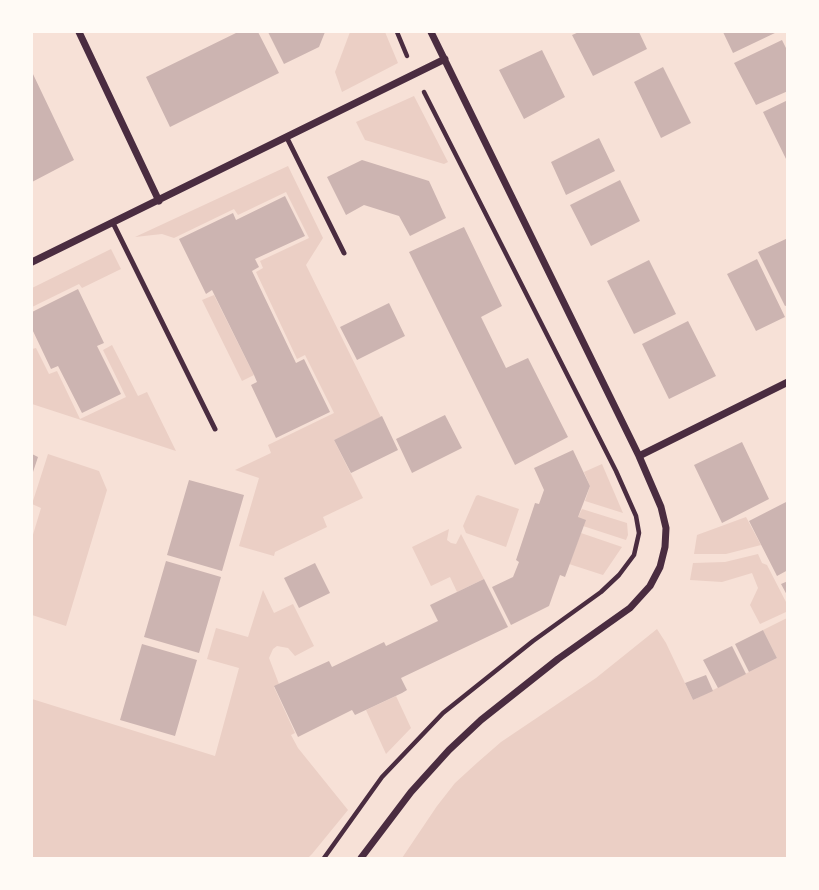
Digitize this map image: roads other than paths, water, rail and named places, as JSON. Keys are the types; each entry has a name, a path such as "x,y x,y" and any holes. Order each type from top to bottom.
{"street":[{"path":"79,32 159,201"},
{"path":"361,859 411,792 481,720 558,659 630,608 650,586 660,567 666,528 661,507 639,456 431,32"},
{"path":"32,262 445,59"},
{"path":"639,456 788,382"}],"lane":[{"path":"287,138 344,253"},
{"path":"113,223 215,429"}]}
